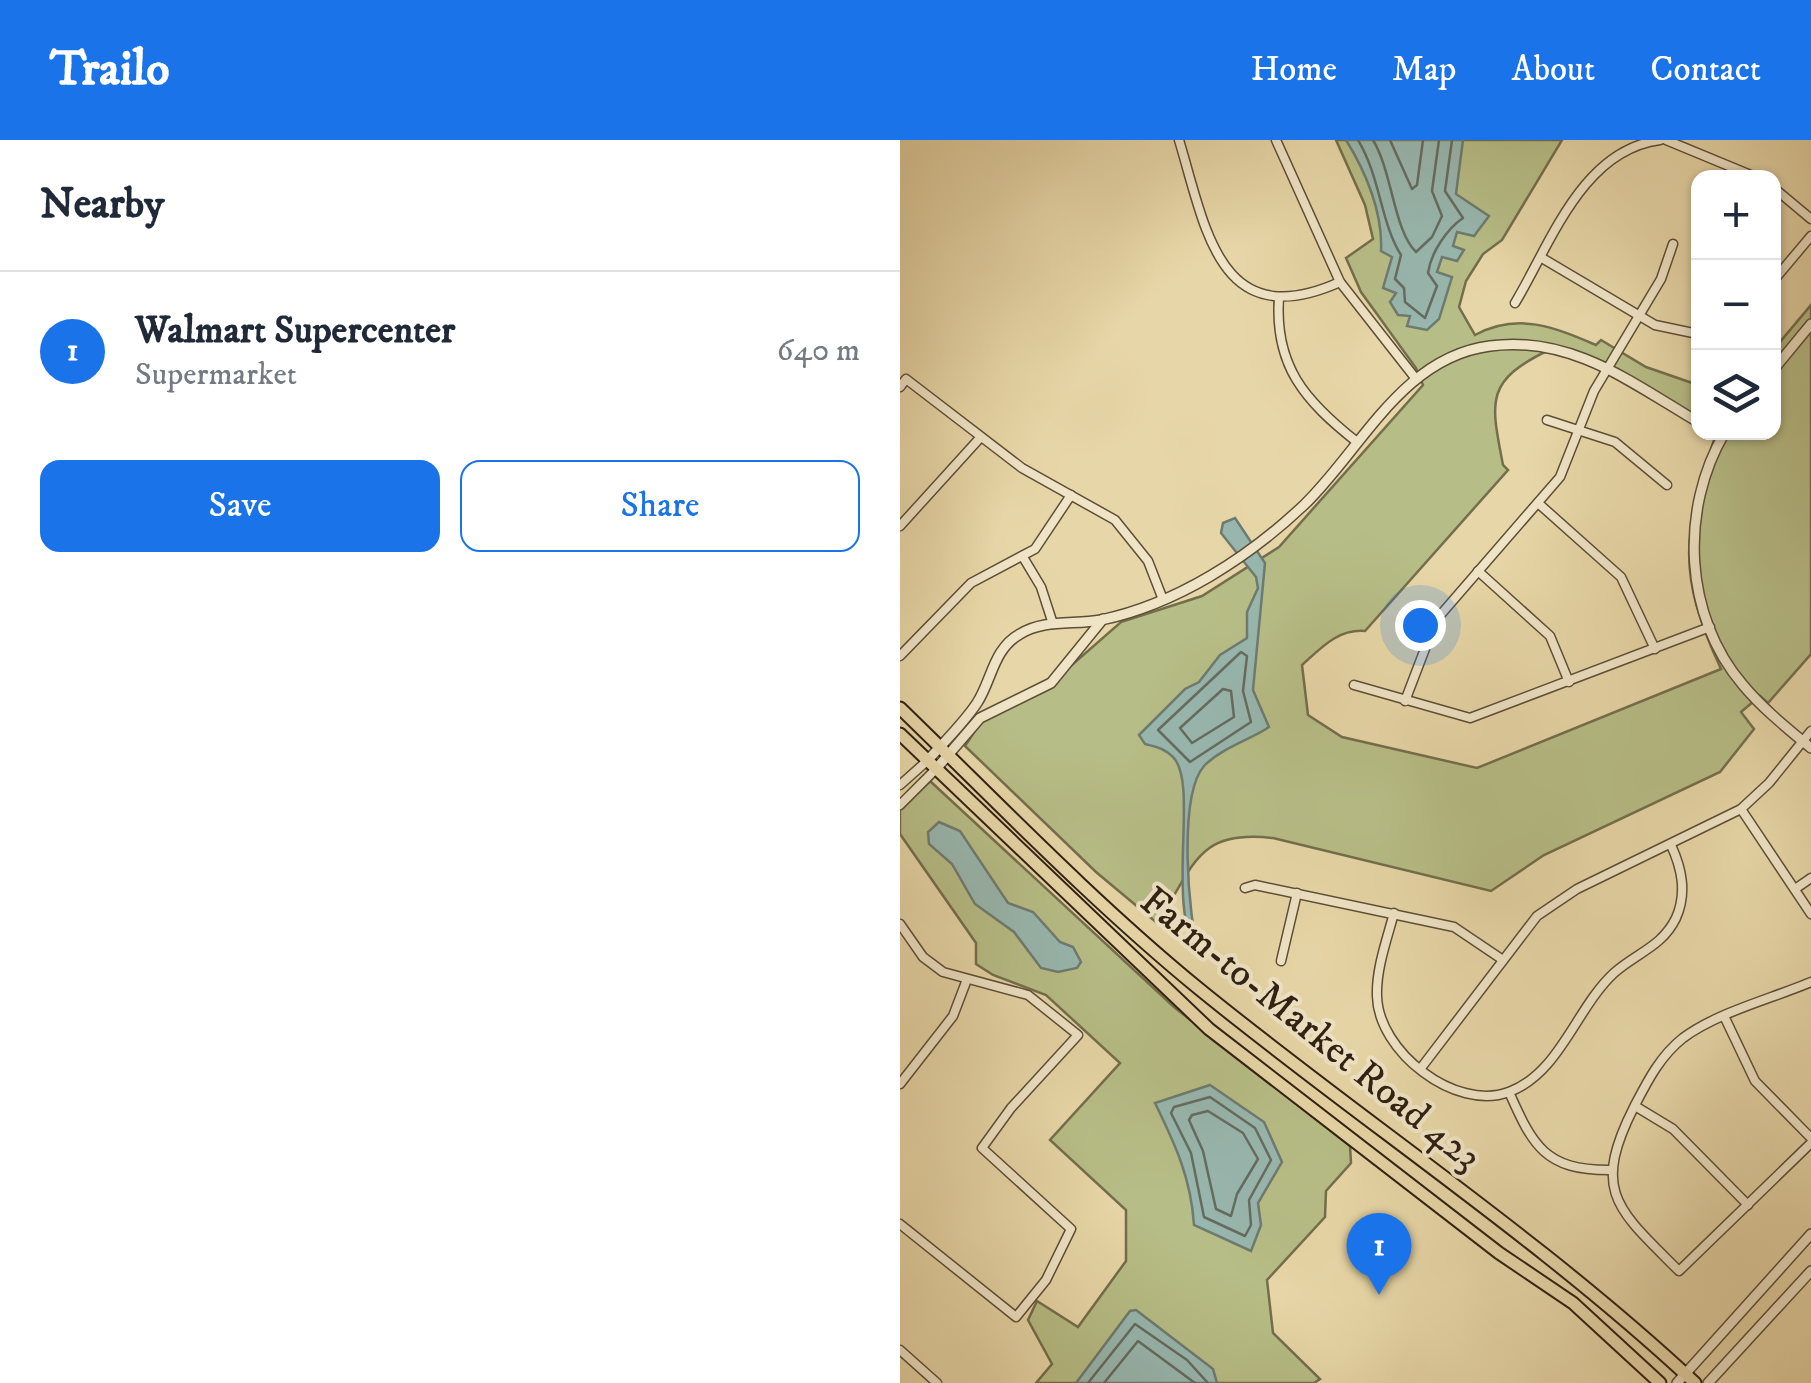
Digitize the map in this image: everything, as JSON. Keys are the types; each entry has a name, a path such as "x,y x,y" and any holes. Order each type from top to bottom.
{"main road":[{"name":"Farm-to-Market Road 423","path":"900,708 1136,935 1378,1130 1600,1297 1686,1380"},
{"name":"Farm-to-Market Road 423","path":"900,734 1208,1029 1499,1253 1574,1303 1660,1383"},
{"path":"1363,1149 1378,1130"},
{"path":"1499,1253 1514,1234"}],"street":[{"path":"1179,140 1219,264 1236,282 1279,297 1309,296 1340,282"},
{"path":"1276,140 1340,282 1416,379"},
{"path":"1515,303 1596,168 1628,147 1663,140 1738,170"},
{"path":"1781,194 1811,219"},
{"path":"1781,272 1811,236"},
{"path":"1405,701 1436,620 1560,477 1607,369 1660,280 1673,244"},
{"path":"1542,258 1638,316 1668,330 1691,333"},
{"path":"1279,297 1276,334 1283,356 1320,410 1358,442"},
{"path":"1781,360 1811,324"},
{"path":"900,805 980,699 1006,643 1038,626 1103,620 1234,562 1307,502 1416,379 1453,358 1487,346 1550,346 1607,369 1691,418"},
{"path":"903,383 978,439 1127,532 1148,561 1162,597"},
{"path":"1547,420 1615,442 1667,485"},
{"path":"900,526 978,439"},
{"path":"1719,440 1696,506 1694,563 1710,627 1741,684 1807,744"},
{"path":"900,656 972,583 1023,558 1046,539 1071,495"},
{"path":"1538,503 1622,577 1654,649"},
{"path":"1023,558 1040,588 1052,624"},
{"path":"1478,571 1550,636 1569,682"},
{"path":"944,750 980,718 1052,683 1103,620"},
{"path":"1354,684 1470,718 1710,627"},
{"path":"1421,1068 1537,916 1556,902 1741,809 1807,744 1811,731"},
{"path":"900,785 931,765"},
{"path":"1741,809 1811,914"},
{"path":"1394,913 1378,978 1378,1010 1387,1035 1421,1068 1468,1095 1488,1097 1509,1092 1530,1081 1546,1064 1598,990 1617,970 1654,947 1667,933 1682,896 1679,863 1671,845"},
{"path":"1795,889 1811,878"},
{"path":"1246,888 1255,884 1454,927 1503,960"},
{"path":"1281,962 1297,893"},
{"path":"900,924 924,956 943,972 966,982 1028,996 1078,1035 1011,1108 982,1148 1071,1229 1046,1280 1016,1317 971,1276 900,1224"},
{"path":"902,1078 954,1016 966,982"},
{"path":"1725,1018 1755,1081 1811,1141 1679,1271 1624,1212 1609,1170 1614,1147 1648,1079 1684,1038 1725,1018 1811,982"},
{"path":"1509,1092 1530,1138 1544,1153 1580,1170 1609,1170"},
{"path":"1635,1106 1673,1129 1748,1204"},
{"path":"1686,1380 1811,1234"},
{"path":"1708,1383 1811,1270"},
{"path":"900,1350 937,1383"}],"green space":[{"path":"1336,140 1562,140 1502,240 1483,254 1466,281 1459,307 1475,335 1506,324 1551,328 1596,345 1601,340 1646,367 1691,383 1691,422 1587,362 1549,350 1513,372 1503,383 1495,409 1503,465 1508,470 1365,631 1338,636 1302,665 1308,715 1342,737 1477,768 1721,669 1691,579 1689,553 1696,501 1714,440 1781,440 1781,341 1811,305 1811,654 1768,703 1760,696 1741,712 1754,729 1720,772 1544,855 1491,891 1273,838 1247,837 1228,839 1200,856 1157,923 1096,872 965,746 980,723 1065,671 1121,622 1202,596 1279,547 1423,385 1416,368 1361,292 1346,258 1373,239 1365,205"},
{"path":"930,781 1174,1007 1350,1146 1351,1163 1326,1191 1325,1217 1267,1280 1273,1333 1320,1379 1314,1383 1036,1383 1052,1364 1028,1320 1037,1301 1078,1327 1126,1261 1126,1210 1050,1140 1120,1063 1046,995 993,975 976,964 976,943 900,834 900,809"}],"water":[{"path":"1346,140 1463,140 1456,194 1489,216 1474,236 1457,232 1453,246 1464,250 1457,261 1442,257 1437,272 1452,277 1439,319 1427,330 1407,326 1410,316 1398,315 1390,302 1396,293 1383,288 1392,257 1381,251 1372,193"},
{"path":"1235,518 1265,563 1253,690 1269,727 1211,760 1196,781 1188,858 1191,914 1199,955 1189,934 1184,908 1184,793 1180,771 1170,754 1145,744 1139,735 1185,689 1199,682 1220,655 1247,638 1247,612 1258,588 1256,577 1221,533 1223,523"},
{"path":"939,822 960,831 1008,903 1033,912 1060,942 1073,947 1081,962 1077,968 1058,972 1041,968 1014,932 975,904 952,864 929,844 928,832"},
{"path":"1210,1085 1264,1122 1282,1162 1258,1203 1261,1225 1251,1251 1194,1225 1186,1177 1155,1103"},
{"path":"1136,1310 1213,1369 1217,1383 1076,1383 1130,1311"}],"place":[{"name":"Walmart Supercenter","path":"1379,1295"}]}
